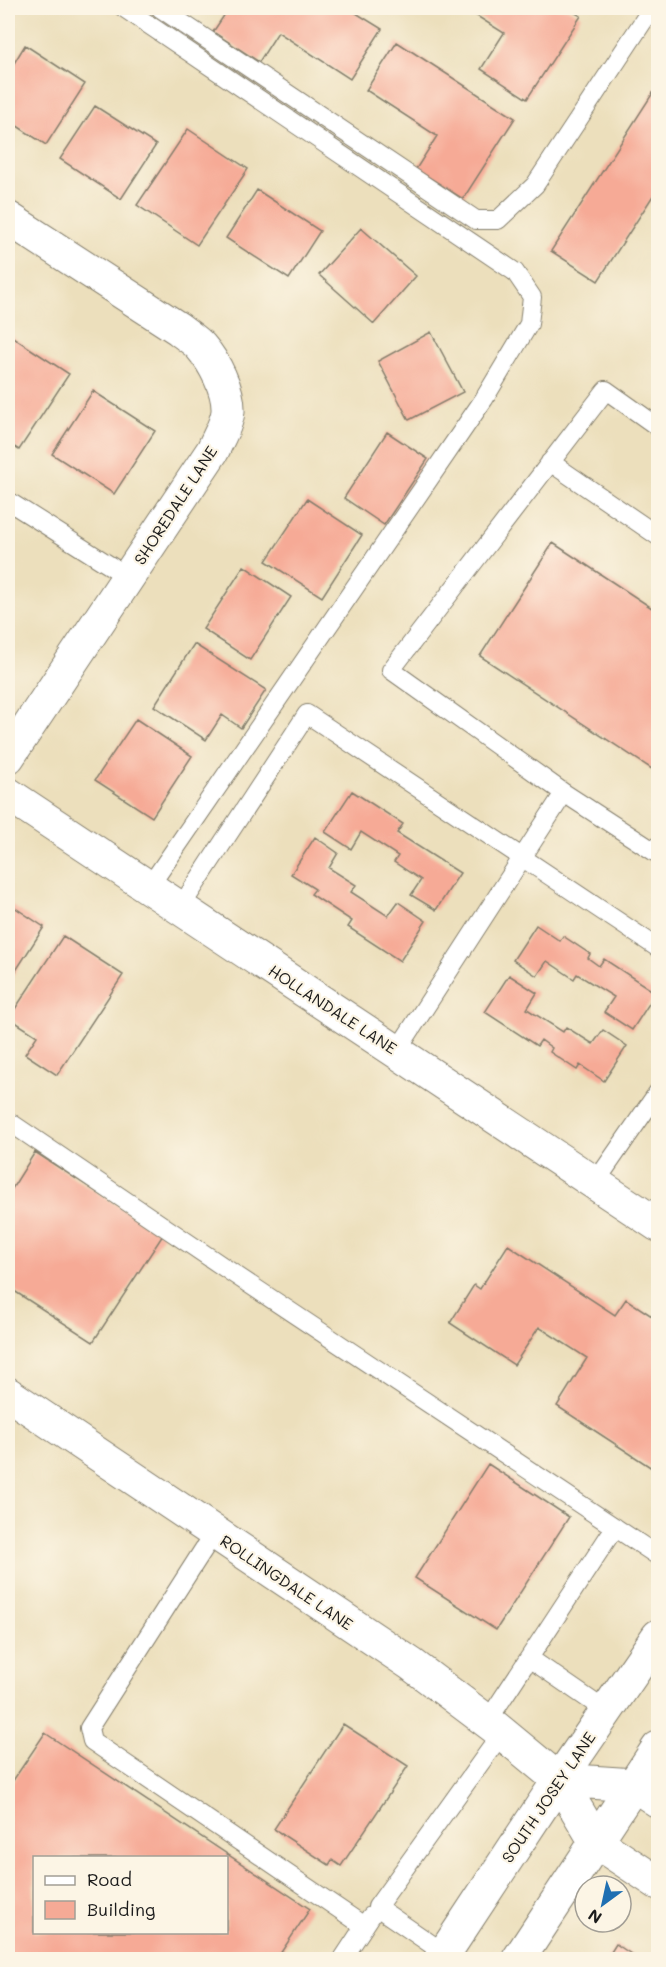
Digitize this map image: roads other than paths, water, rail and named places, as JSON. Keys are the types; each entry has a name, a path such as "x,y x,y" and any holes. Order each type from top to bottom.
{"street":[{"name":"SHOREDALE LANE","path":"8,218 200,345 221,382 227,399 228,411 226,422 213,450 8,757"},
{"name":"HOLLANDALE LANE","path":"8,794 658,1225"},
{"name":"ROLLINGDALE LANE","path":"8,1394 411,1664 494,1727 559,1780 596,1842"},
{"name":"SOUTH JOSEY LANE","path":"442,1956 658,1636"},
{"path":"518,1959 596,1842 646,1793 658,1748"},
{"path":"559,1780 646,1793"},
{"path":"596,1842 658,1883"}],"lane":[{"path":"124,8 515,272 532,297 529,324 484,399 149,887"},
{"path":"168,10 476,220 498,220 535,185 652,8"},
{"path":"658,427 606,390 391,670 564,793 658,854"},
{"path":"550,462 658,536"},
{"path":"8,501 128,577"},
{"path":"180,908 307,714 658,948"},
{"path":"397,1052 564,793"},
{"path":"595,1183 658,1092"},
{"path":"8,1120 191,1246 658,1556"},
{"path":"342,1959 494,1727 529,1658 615,1527"},
{"path":"214,1533 89,1728 92,1740 364,1926"},
{"path":"529,1658 606,1712"},
{"path":"377,1907 442,1956"}]}
